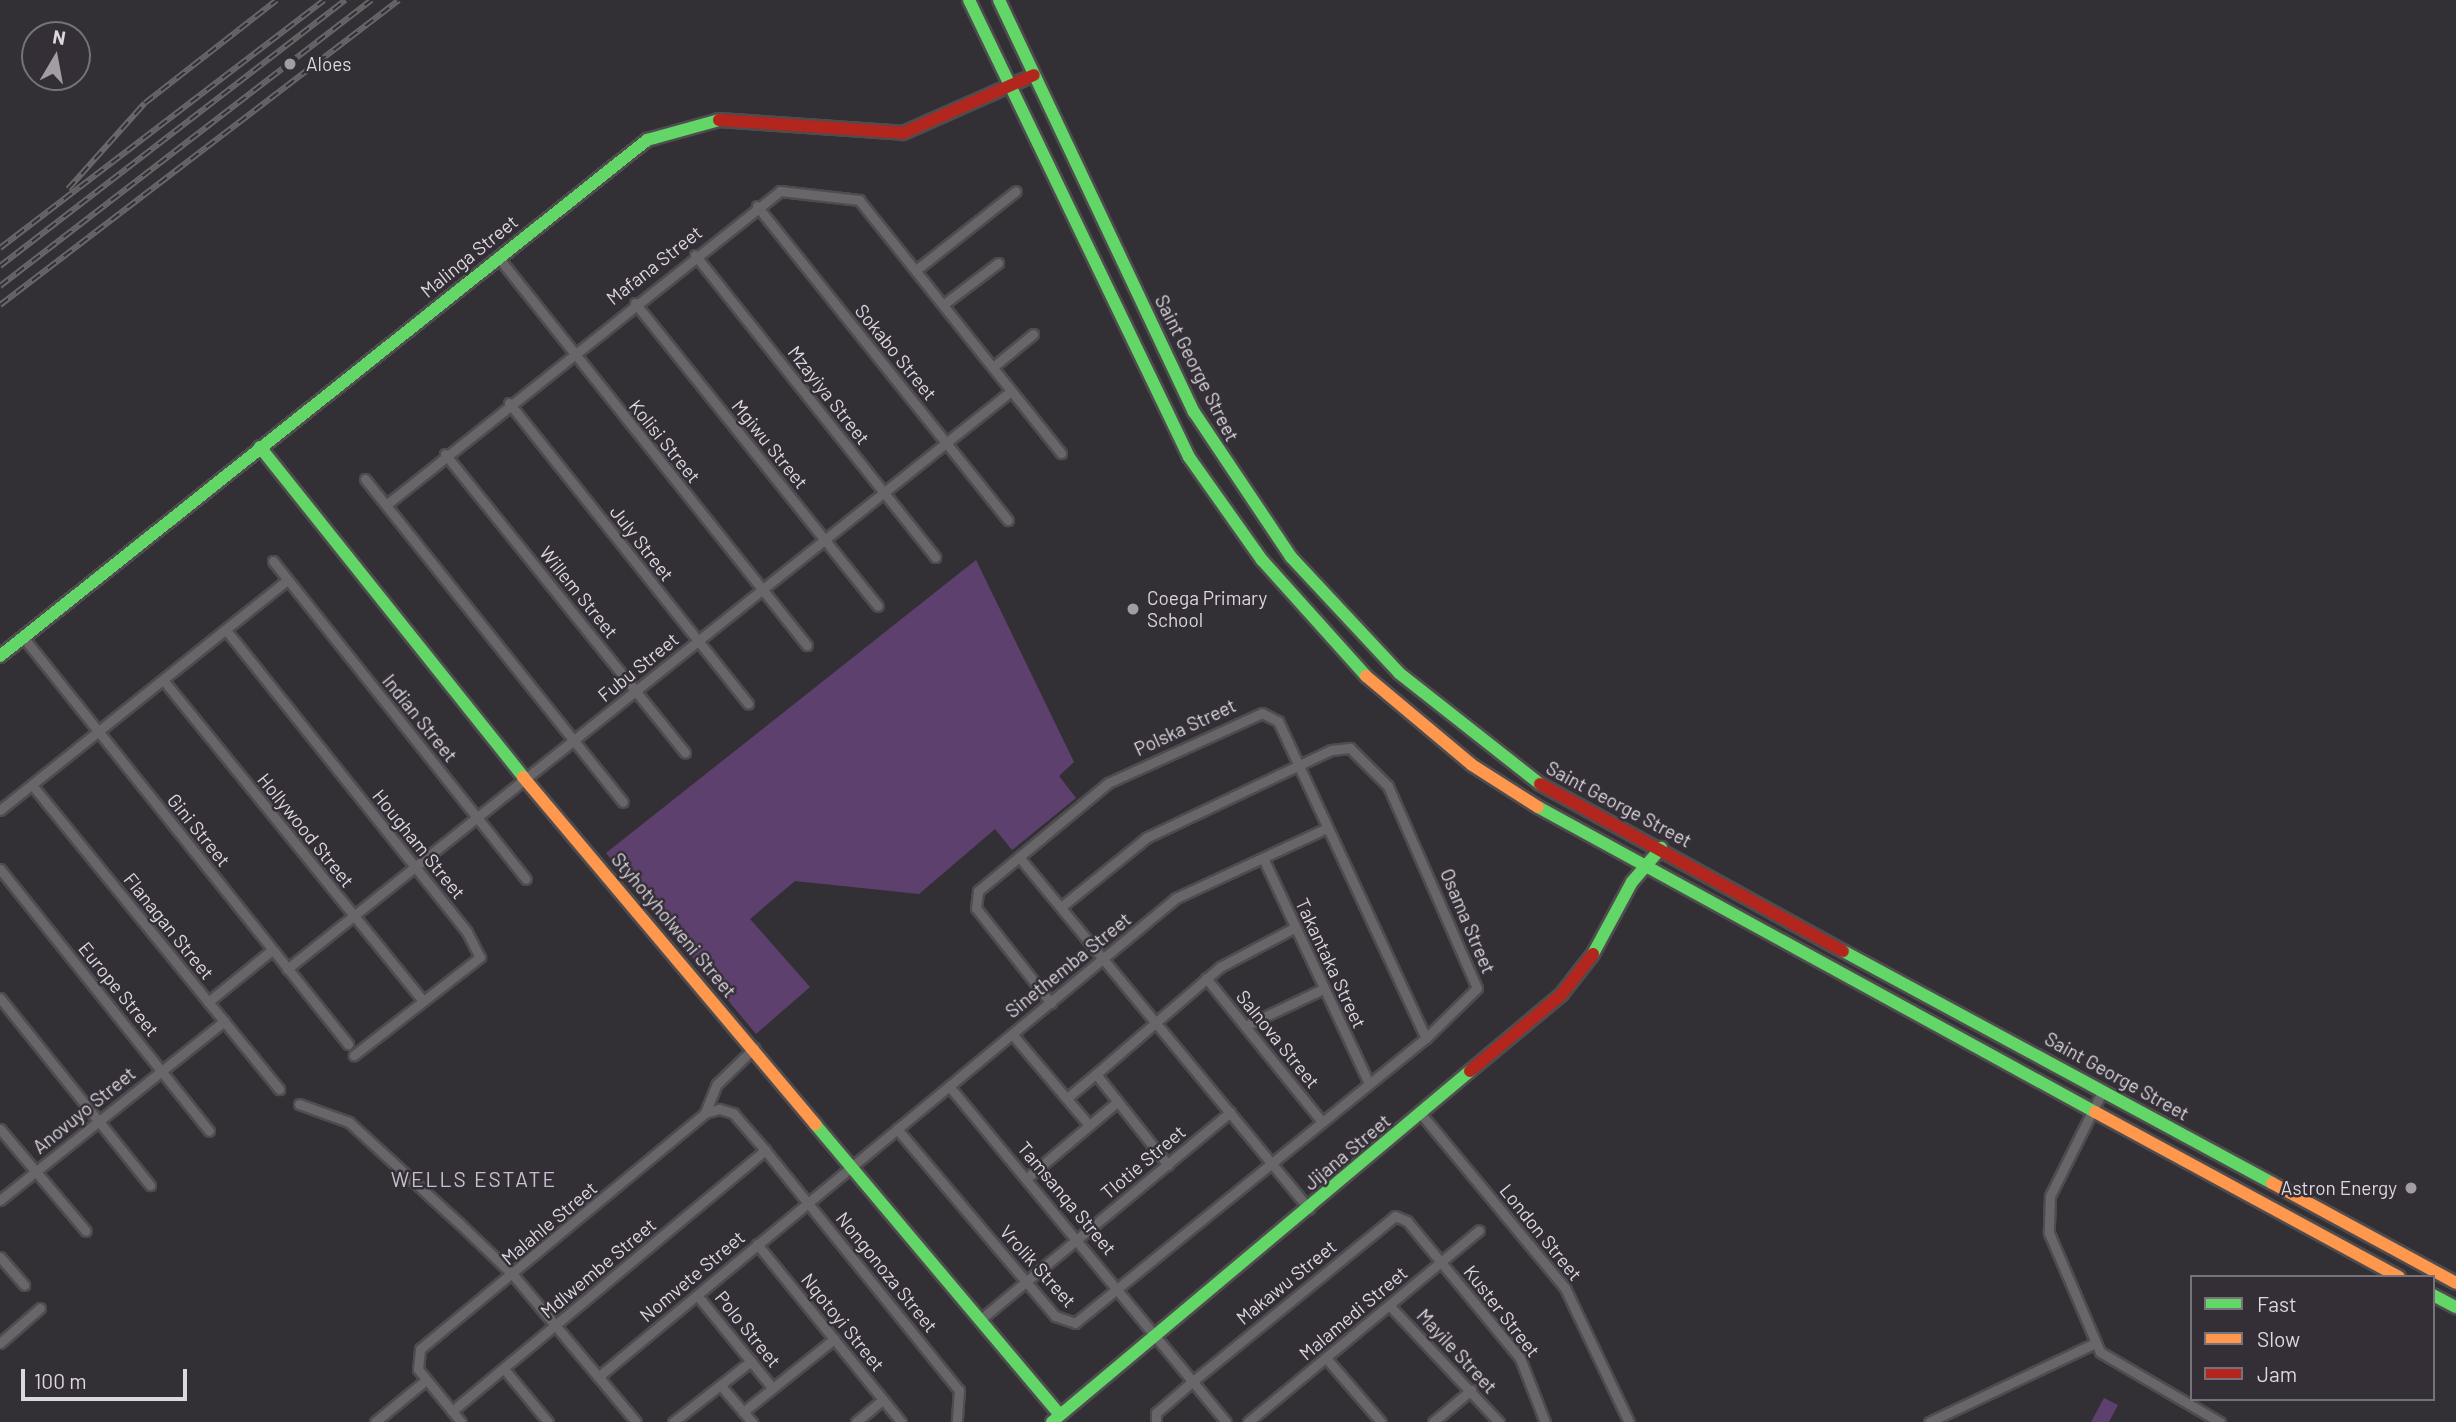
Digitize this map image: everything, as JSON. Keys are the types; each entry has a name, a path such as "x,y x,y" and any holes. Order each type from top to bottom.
{"main road":[{"path":"969,0 1150,386 1205,482 1262,560 1326,636 1418,722 1515,795 2091,1112 2395,1275"},
{"name":"Saint George Street","path":"999,0 1194,412 1291,557 1361,637 1472,733 1552,793 1661,848 2456,1283"},
{"name":"Malinga Street","path":"0,656 635,148 680,126 733,120 903,134 1034,75"},
{"name":"Styhotyholweni Street","path":"260,447 525,779 854,1166 981,1319 1059,1420"},
{"path":"1632,881 1631,860 1640,838"},
{"name":"Jijana Street","path":"1059,1420 1158,1333 1422,1115 1580,975 1632,881 1661,848"},
{"path":"2435,1296 2456,1307"}],"street":[{"name":"Mafana Street","path":"386,505 509,402 757,206 780,191 859,200 1061,453"},
{"path":"916,270 1016,191"},
{"name":"Sokabo Street","path":"757,206 1008,520"},
{"name":"Mzayiya Street","path":"695,255 935,557"},
{"name":"Kolisi Street","path":"498,257 807,645"},
{"path":"944,304 998,263"},
{"name":"Mgiwu Street","path":"635,303 878,606"},
{"path":"993,367 1033,334"},
{"name":"Fubu Street","path":"287,969 354,919 415,867 1011,391"},
{"name":"July Street","path":"509,402 748,704"},
{"name":"Willem Street","path":"445,454 685,752"},
{"path":"365,479 623,802"},
{"name":"Indian Street","path":"273,561 526,879"},
{"path":"0,810 287,580"},
{"name":"Hougham Street","path":"226,630 415,867 480,957 354,1055"},
{"name":"Gini Street","path":"23,637 348,1044"},
{"name":"Hollywood Street","path":"164,681 422,1000"},
{"name":"Polska Street","path":"1051,1003 974,902 982,887 1108,783 1258,713 1278,721 1426,1038"},
{"name":"Osama Street","path":"1061,907 1141,841 1340,747 1357,752 1388,786 1478,984 1471,999 1272,1164"},
{"name":"Flanagan Street","path":"32,785 279,1089"},
{"name":"Sinethemba Street","path":"854,1166 1176,898 1326,828"},
{"path":"1019,857 1309,1209"},
{"name":"Takantaka Street","path":"1263,858 1369,1083"},
{"name":"Europe Street","path":"0,869 209,1131"},
{"path":"1067,1098 1206,978 1294,928"},
{"path":"208,1002 272,950"},
{"name":"Salnova Street","path":"1206,978 1322,1122"},
{"path":"1245,1026 1323,989"},
{"path":"0,998 150,1185"},
{"name":"Anovuyo Street","path":"0,1200 223,1021"},
{"path":"1012,1034 1089,1125"},
{"path":"754,1048 717,1084 705,1113 733,1113 765,1150"},
{"path":"1096,1073 1116,1102 1168,1165"},
{"name":"Tamsanqa Street","path":"949,1086 1121,1288 1226,1422"},
{"path":"2103,1090 2046,1214 2093,1344 2114,1363 2220,1422"},
{"path":"1028,1177 1116,1102"},
{"path":"299,1104 332,1113 363,1133 514,1276 636,1422"},
{"name":"Tlotie Street","path":"981,1319 1230,1112"},
{"name":"Malahle Street","path":"426,1380 416,1363 420,1349 514,1276 705,1113"},
{"name":"London Street","path":"1422,1115 1565,1288 1629,1422"},
{"path":"0,1129 86,1231"},
{"name":"Vrolik Street","path":"897,1129 1025,1281 1069,1324 1083,1320 1272,1164"},
{"name":"Nongonoza Street","path":"765,1150 959,1390 957,1422"},
{"name":"Mdlwembe Street","path":"452,1411 765,1150"},
{"name":"Nomvete Street","path":"598,1377 854,1166"},
{"name":"Makawu Street","path":"1146,1422 1156,1417 1193,1381 1391,1219 1407,1221 1442,1262"},
{"name":"Malamedi Street","path":"1248,1422 1479,1230"},
{"name":"Nqotoyi Street","path":"757,1244 901,1422"},
{"path":"0,1257 24,1285"},
{"name":"Kuster Street","path":"1442,1262 1520,1357 1545,1422"},
{"name":"Polo Street","path":"697,1295 771,1386"},
{"name":"Mayile Street","path":"1389,1305 1499,1422"},
{"path":"0,1343 40,1308"},
{"path":"743,1412 771,1386 834,1339"},
{"path":"1929,1422 2093,1344"},
{"path":"1326,1358 1379,1421"},
{"path":"673,1422 751,1361"},
{"path":"504,1369 548,1422"},
{"path":"375,1422 426,1380 461,1422"},
{"path":"721,1386 752,1422"},
{"path":"1433,1422 1471,1390"},
{"path":"856,1422 882,1400"}],"shaded area":[{"path":"976,560 1074,762 1059,776 1076,798 1012,850 995,829 919,894 795,881 750,919 810,987 756,1034 606,853"},
{"path":"2104,1398 2118,1405 2109,1422 2091,1422"}],"railway":[{"path":"68,189 145,103 277,0"},
{"path":"0,248 324,0"},
{"path":"0,266 346,0"},
{"path":"0,286 372,0"},
{"path":"0,305 399,0"}],"traffic: fast":[{"path":"969,0 1189,457 1262,560 1366,676"},
{"path":"999,0 1194,412 1291,557 1399,673 1540,784"},
{"path":"0,656 647,140 719,120"},
{"path":"260,447 523,777"},
{"path":"1538,807 2095,1112"},
{"path":"1593,954 1632,882 1661,848"},
{"path":"1843,951 2272,1183"},
{"path":"1052,1422 1470,1071"},
{"path":"815,1124 1060,1415"},
{"path":"2435,1296 2456,1307"}],"traffic: slow":[{"path":"1366,676 1472,765 1538,807"},
{"path":"523,777 815,1124"},
{"path":"2095,1112 2395,1275"},
{"path":"2272,1183 2456,1283"}],"traffic: jam":[{"path":"719,120 903,133 1034,75"},
{"path":"1540,784 1843,951"},
{"path":"1470,1071 1561,995 1593,954"}],"place":[{"name":"Aloes","path":"290,64"},
{"name":"Coega Primary School","path":"1133,609"},
{"name":"Astron Energy","path":"2411,1188"}],"district":[{"name":"WELLS ESTATE","path":"474,1179"}]}
